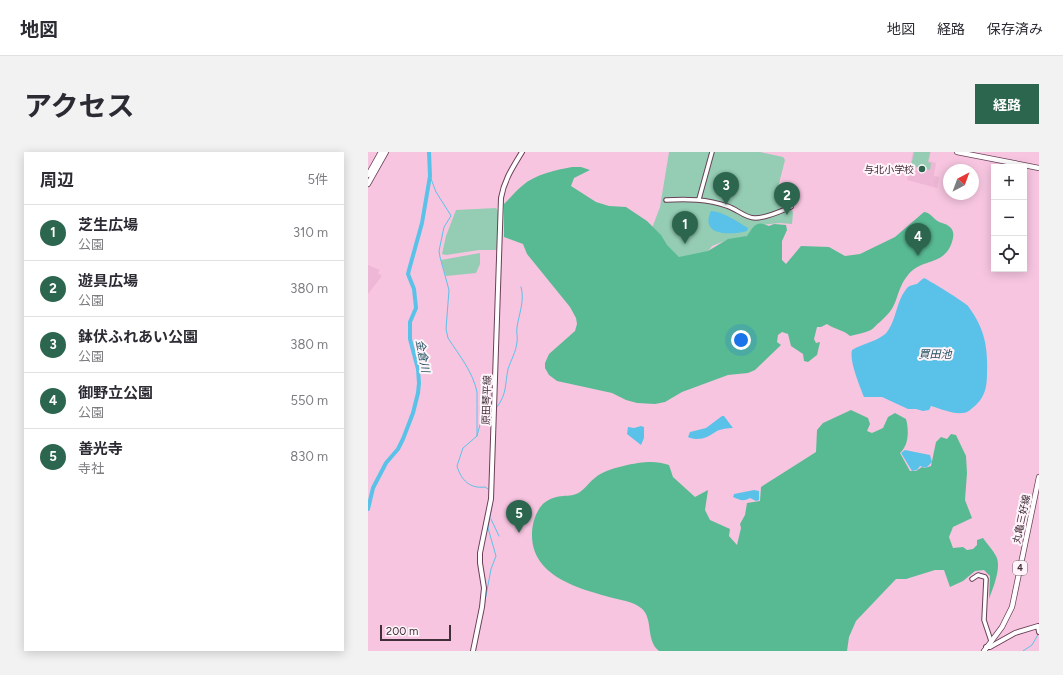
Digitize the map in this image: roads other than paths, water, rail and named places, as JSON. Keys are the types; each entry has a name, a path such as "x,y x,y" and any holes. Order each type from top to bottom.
{"main road":[{"path":"368,175 381,152"},
{"path":"368,184 386,152"},
{"name":"原田琴平線","path":"473,651 482,607 484,588 480,553 490,499 501,198 502,188 506,179 522,152"},
{"path":"957,152 1039,168"},
{"name":"丸亀三好線","path":"985,649 1005,622 1012,607 1039,477"},
{"path":"985,649 1022,630 1038,626 1039,632"}],"street":[{"path":"699,199 712,152"},
{"path":"666,200 685,198 699,199 726,206 746,216 755,218 763,217 791,207"},
{"path":"972,579 978,575 985,577 986,579 984,620 991,641"}],"water":[{"path":"711,211 730,217 748,228 747,231 726,233 713,230 709,226 708,219"},
{"name":"買田池","path":"924,278 968,306 978,322 984,337 987,353 987,381 985,390 976,405 965,413 951,412 931,406 929,410 923,411 908,409 882,397 864,397 855,374 851,355 852,350 876,340 887,332 893,321 904,292 908,287 917,284"},
{"path":"724,416 733,428 717,431 700,439 688,437 690,432 706,428"},
{"path":"641,426 644,427 644,438 641,445 627,434 628,427 634,428"},
{"path":"905,450 930,455 932,462 926,468 920,466 917,470 912,471 901,453"},
{"path":"754,490 759,491 759,500 756,501 750,498 742,500 733,497 734,494"}],"waterway":[{"name":"金倉川","path":"368,509 373,488 386,463 398,449 403,439 413,413 418,393 418,369 410,339 410,322 416,308 414,289 408,274 422,223 430,176 429,152"},
{"path":"430,176 436,192 451,216 444,227 439,251 449,290 446,329 448,338 469,371 477,392 477,436 463,448 457,466 461,475 471,485 475,487 485,487 488,489"},
{"path":"497,407 503,398 508,369 515,353 517,329 522,302 521,287"},
{"path":"477,436 484,410 491,410"},
{"path":"479,633 491,569 496,556 488,528 493,499"},
{"path":"491,519 499,536"},
{"path":"1023,651 1032,645 1039,633"},
{"path":"475,651 476,646"}],"place":[{"name":"与北小学校","path":"922,169"},
{"name":"鉢伏ふれあい公園","path":"726,205"},
{"name":"遊具広場","path":"787,215"},
{"name":"芝生広場","path":"685,244"},
{"name":"御野立公園","path":"918,256"},
{"name":"善光寺","path":"519,533"}]}
